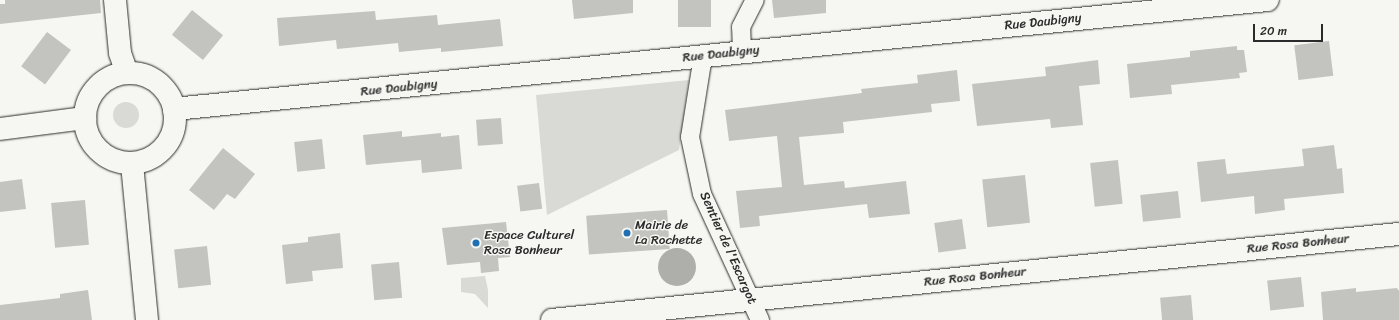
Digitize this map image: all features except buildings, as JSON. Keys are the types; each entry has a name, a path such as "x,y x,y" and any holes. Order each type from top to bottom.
{"street":[{"path":"115,0 120,53 126,74"},
{"path":"742,52 742,27 755,0"},
{"name":"Rue Daubigny","path":"174,109 1268,0"},
{"name":"Sentier de l'Escargot","path":"702,56 690,137 702,194 760,320"},
{"path":"126,74 152,79 166,92 174,109 174,125 170,140 160,152 147,160 132,164 111,159 94,146 87,133 85,118 92,93 113,76 126,74"},
{"path":"0,128 85,118"},
{"path":"132,164 147,320"},
{"name":"Rue Rosa Bonheur","path":"552,320 1399,234"}],"shaded area":[{"path":"689,80 679,150 547,215 536,95"},
{"path":"126,102 135,106 139,115 135,124 126,128 117,124 113,115 117,106"},
{"path":"673,248 681,248 691,253 695,260 695,274 691,281 681,286 673,286 663,281 661,278 658,271 658,263 663,253 666,251"},
{"path":"485,276 488,290 488,308 475,294 461,292 461,278"}],"place":[{"name":"Mairie de La Rochette","path":"627,233"},
{"name":"Espace Culturel Rosa Bonheur","path":"476,243"}]}
